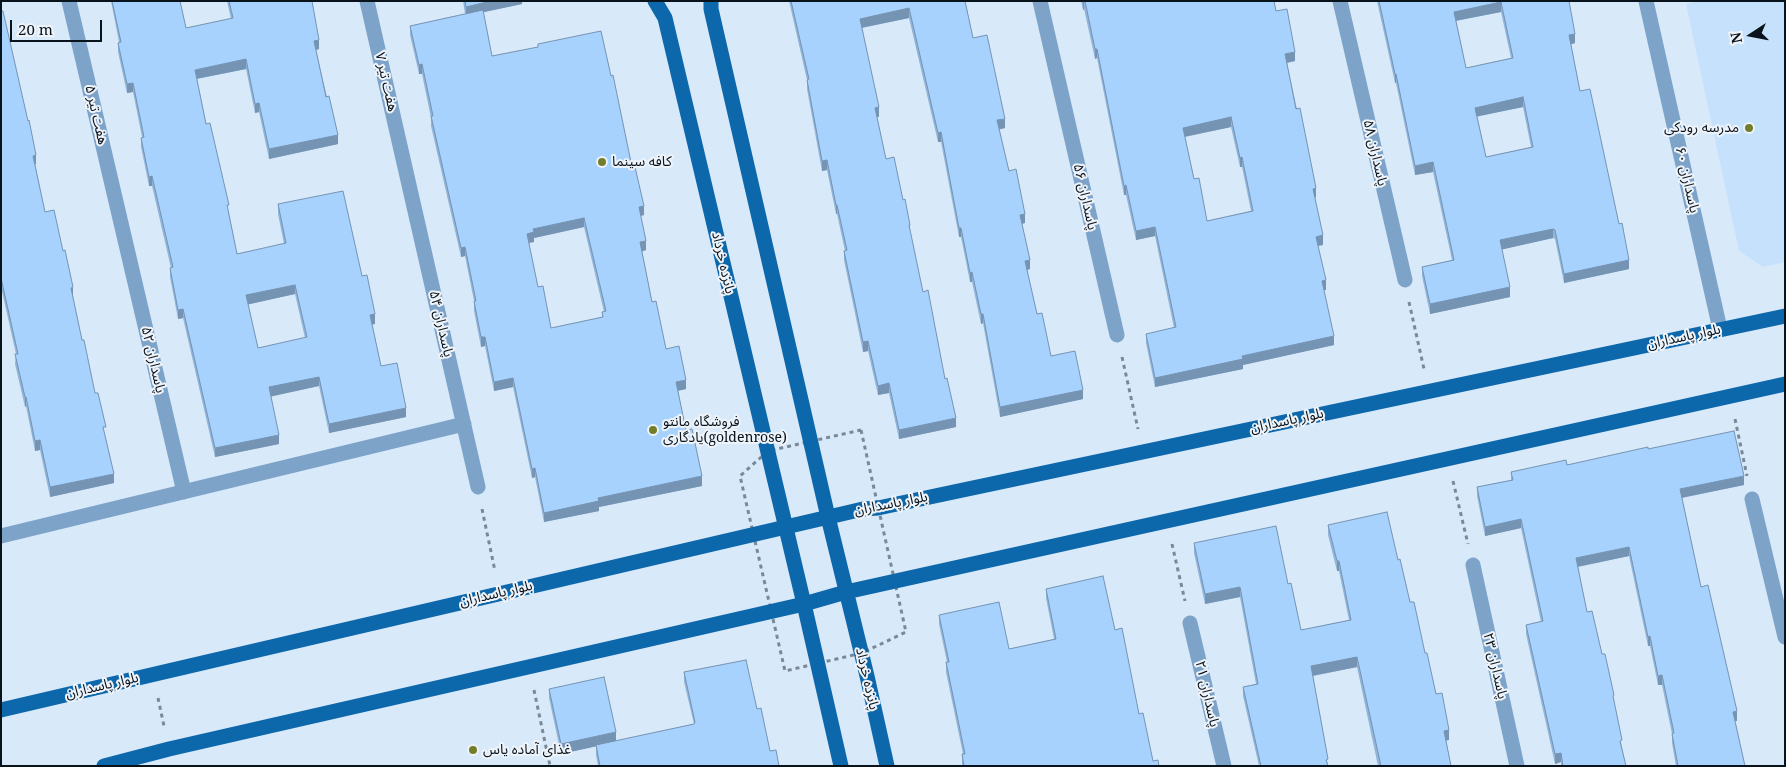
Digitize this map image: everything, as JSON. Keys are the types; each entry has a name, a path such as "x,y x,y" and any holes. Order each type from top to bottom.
{"main road":[{"name":"پانزده خرداد","path":"655,1 665,18 804,604"},
{"path":"711,1 711,9 828,518"},
{"name":"بلوار پاسداران","path":"1,710 828,518 1785,316"},
{"path":"104,766 169,749 804,604 846,592 1785,384"},
{"name":"پانزده خرداد","path":"828,518 887,766"},
{"path":"804,604 841,766"}],"street":[{"name":"هفت تیر ۵","path":"69,1 123,229"},
{"name":"هفت تیر ۷","path":"367,1 404,162"},
{"name":"پاسداران ۵۶","path":"1040,1 1117,335"},
{"name":"پاسداران ۵۸","path":"1340,1 1405,280"},
{"name":"پاسداران ۶۰","path":"1646,1 1720,329"},
{"name":"پاسداران ۵۴","path":"404,162 478,487"},
{"name":"پاسداران ۵۲","path":"123,229 184,492"},
{"path":"1,536 464,424"},
{"path":"1752,499 1785,637"},
{"name":"پاسداران ۲۳","path":"1473,566 1517,766"},
{"name":"پاسداران ۲۱","path":"1190,623 1224,766"}],"path":[{"path":"1405,280 1429,391"},
{"path":"1117,335 1143,452"},
{"path":"1730,396 1752,499"},
{"path":"1448,459 1473,566"},
{"path":"478,487 500,594"},
{"path":"1167,521 1190,623"},
{"path":"529,667 550,766"},
{"path":"152,674 169,749"}],"shaded area":[{"name":"مدرسه رودکی","path":"1699,1 1785,1 1785,262 1763,267 1739,251 1686,4"}],"building":[{"path":"112,1 180,1 186,28 233,18 229,1 312,1 319,40 314,41 326,97 329,96 338,135 269,149 259,103 255,104 246,59 195,70 206,124 210,123 229,205 227,205 237,254 286,243 278,204 343,191 362,276 367,275 375,314 370,315 381,366 397,363 406,408 329,424 319,377 269,387 279,435 215,448 183,309 178,310 170,268 173,267 152,176 149,177 141,138 144,137 133,83 127,84 118,43 121,42","holes":["295,285 307,337 258,348 246,295"]},
{"path":"465,1 491,1 466,7"},
{"path":"791,1 965,1 973,38 987,35 1005,119 997,120 1009,171 1016,169 1025,214 1020,215 1030,260 1025,261 1037,314 1042,313 1051,356 1075,351 1083,390 1000,407 983,314 981,314 972,272 970,273 961,228 959,228 941,132 938,133 909,8 860,19 879,107 875,108 886,159 894,157 903,200 905,199 923,292 928,290 945,379 947,378 956,418 899,430 889,383 878,386 868,341 863,342 844,251 847,250 827,160 822,161 807,80 809,79"},
{"path":"1085,1 1274,1 1276,11 1287,9 1295,52 1285,54 1296,109 1300,108 1316,188 1313,189 1323,235 1316,237 1326,280 1322,281 1334,336 1242,356 1243,359 1155,378 1146,334 1176,327 1155,227 1136,231 1126,185 1124,186 1097,49 1095,49","holes":["1231,117 1240,158 1242,157 1253,211 1207,221 1199,178 1194,179 1183,128"]},
{"path":"1379,1 1569,1 1575,34 1569,35 1580,91 1590,89 1619,224 1622,223 1629,260 1564,274 1555,230 1500,240 1510,287 1430,304 1422,267 1454,260 1433,162 1415,166","holes":["1501,2 1513,58 1466,68 1454,12","1523,97 1533,147 1486,157 1475,108"]},
{"path":"483,10 492,56 538,47 538,44 601,31 611,76 613,75 632,167 635,167 644,206 639,207 646,241 640,242 652,302 656,301 666,349 679,346 686,380 676,382 686,430 692,429 702,476 598,498 599,501 544,513 535,468 532,469 513,378 494,382 485,337 481,337 465,247 461,248 431,116 433,116 422,64 419,65 410,26","holes":["584,218 606,311 602,312 603,317 551,328 543,286 538,287 527,234 534,232 533,229"]},
{"path":"1,11 3,11 29,120 36,155 33,156 45,212 54,210 63,251 65,250 82,340 84,340 95,393 98,393 106,427 103,427 114,474 50,487 40,440 35,441 15,354 18,354 1,278"},
{"path":"1734,431 1744,476 1680,489 1701,587 1708,585 1737,711 1733,712 1745,766 1678,766 1672,734 1674,733 1662,675 1658,676 1629,547 1576,558 1587,612 1592,611 1602,654 1605,654 1626,766 1563,766 1561,753 1555,754 1526,625 1543,621 1521,519 1485,527 1477,487 1513,480 1511,472 1566,460 1567,465"},
{"path":"1387,512 1410,602 1414,602 1436,694 1442,693 1449,730 1444,731 1451,766 1381,766 1357,657 1311,666 1328,766 1261,766 1243,687 1258,684 1240,587 1205,594 1194,543 1276,526 1288,584 1291,583 1301,630 1351,620 1339,561 1337,561 1328,525"},
{"path":"1103,576 1115,630 1122,628 1139,714 1143,713 1153,761 1158,760 1159,766 964,766 962,754 965,754 946,662 949,662 939,615 999,602 1009,649 1056,639 1046,589"},
{"path":"746,660 757,709 761,708 770,751 776,750 779,766 600,766 596,745 694,724 684,672"},
{"path":"604,677 616,732 561,744 549,689"}],"place":[{"name":"مدرسه رودکی","path":"1749,128"},
{"name":"کافه سینما","path":"602,162"},
{"name":"فروشگاه مانتو یادگاری(goldenrose)","path":"653,430"},
{"name":"غذای آماده یاس","path":"473,750"}]}
